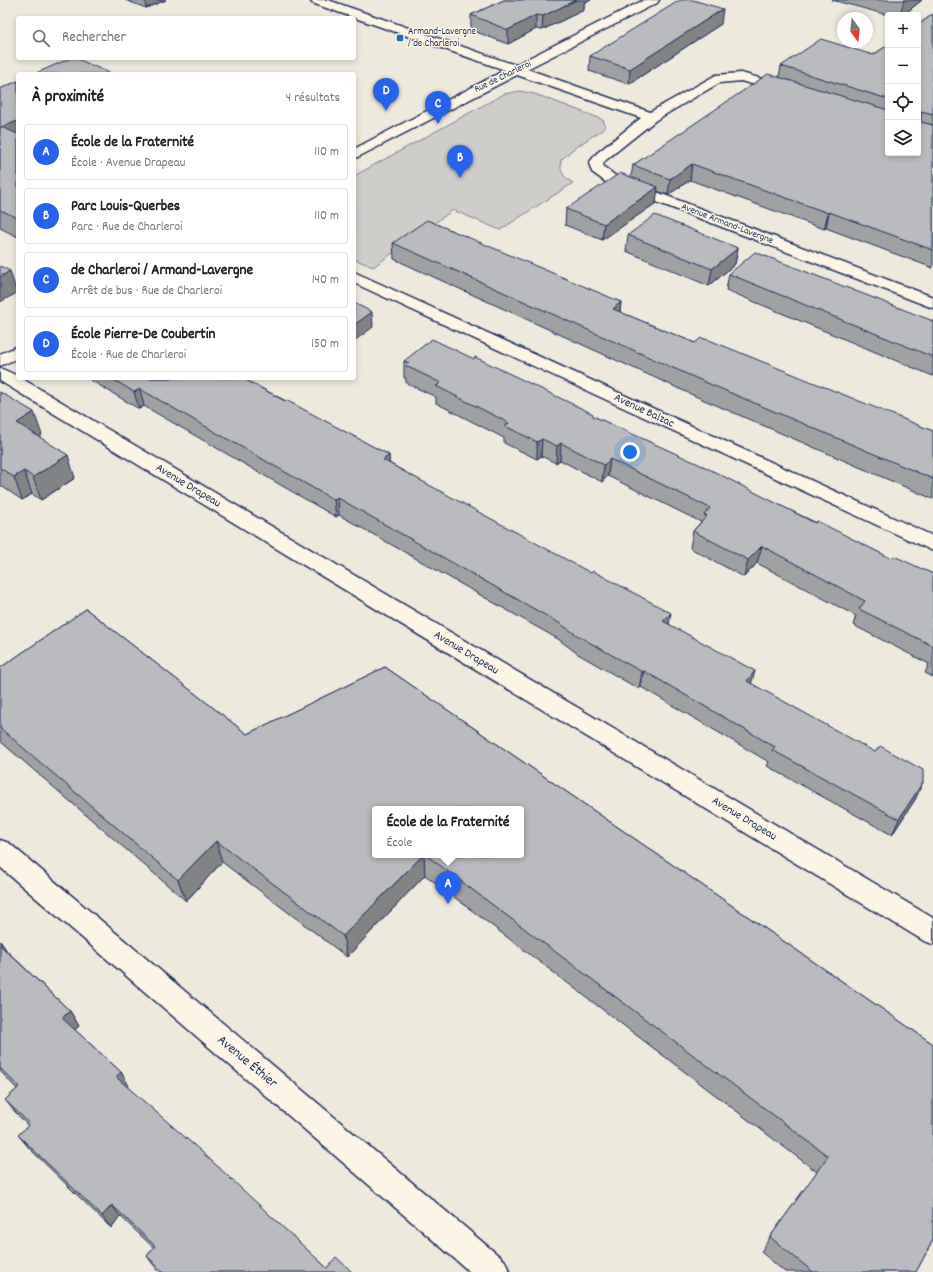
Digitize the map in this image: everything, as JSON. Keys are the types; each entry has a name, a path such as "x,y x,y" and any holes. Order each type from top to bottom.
{"street":[{"path":"316,0 651,117"},
{"name":"Rue de Charleroi","path":"356,154 484,86 653,0"},
{"name":"Avenue Armand-Lavergne","path":"798,94 754,79 728,77 716,79 651,117 602,156 596,163 597,169 603,175 933,303"},
{"name":"Avenue Balzac","path":"356,278 933,544"},
{"path":"0,361 16,352"},
{"name":"Avenue Drapeau","path":"0,373 933,932"},
{"name":"Avenue Éthier","path":"0,851 494,1272"}],"shaded area":[{"path":"520,91 535,94 604,121 605,126 602,130 573,149 561,160 563,174 573,183 500,230 453,210 373,267 356,260 356,175 504,94"}],"building":[{"path":"504,0 576,0 543,16 536,15 508,30 471,15"},
{"path":"680,0 693,0 723,9 630,69 590,56"},
{"path":"933,14 933,114 921,111 921,23"},
{"path":"821,39 837,44 837,48 850,48 873,55 885,47 885,98 781,66"},
{"path":"66,60 80,60 107,72 39,72"},
{"path":"768,74 885,109 885,156 921,156 921,122 933,125 933,250 692,164 670,179 633,165"},
{"path":"16,82 16,122 1,127 16,133 16,217 0,210 0,89"},
{"path":"620,173 658,187 604,224 566,209"},
{"path":"655,215 738,248 712,269 628,235"},
{"path":"427,220 621,302 613,309 695,343 701,338 709,340 933,431 933,479 698,379 393,243"},
{"path":"755,252 933,321 933,357 729,274"},
{"path":"0,266 10,271 0,277"},
{"path":"356,304 372,312 356,324"},
{"path":"432,339 474,359 475,357 593,414 593,416 705,467 815,523 817,521 892,559 894,556 933,574 933,646 859,609 865,601 762,546 748,560 693,531 707,516 704,515 710,508 610,459 604,465 561,443 557,446 542,439 537,442 505,426 509,423 436,386 441,383 406,366 409,363 404,361"},
{"path":"114,380 246,380 389,455 383,460 591,573 593,571 671,613 663,621 755,671 747,681 875,752 880,746 923,770 923,782 899,819 772,750 775,747 338,498 334,500 140,389 134,392"},
{"path":"0,392 34,412 17,423 68,455 33,477 24,471 14,477 0,468"},
{"path":"86,609 247,734 385,667 933,1044 933,1240 916,1272 813,1272 770,1237 828,1156 430,858 524,858 524,806 372,806 372,858 420,858 343,936 216,841 178,880 0,728 0,668"},
{"path":"0,945 70,1011 62,1018 121,1072 116,1077 202,1152 327,1268 336,1257 352,1272 163,1272 147,1256 155,1246 112,1205 102,1216 18,1135 30,1124 5,1100 19,1087 0,1068"}],"place":[{"name":"Armand-Lavergne / de Charleroi","path":"400,38"},
{"name":"École Pierre-De Coubertin","path":"386,111"},
{"name":"de Charleroi / Armand-Lavergne","path":"438,124"},
{"name":"Parc Louis-Querbes","path":"460,178"},
{"name":"École de la Fraternité","path":"448,904"}]}
